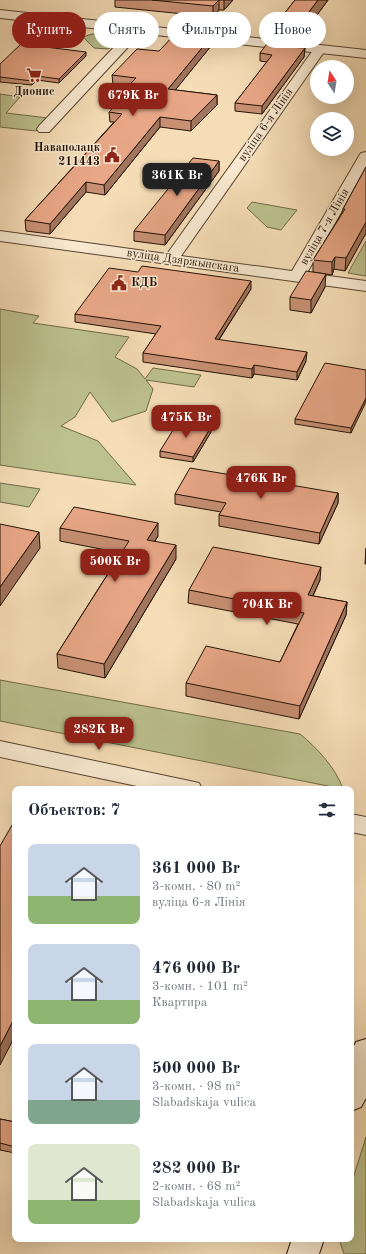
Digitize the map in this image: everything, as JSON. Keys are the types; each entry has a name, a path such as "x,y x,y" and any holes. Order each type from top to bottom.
{"street":[{"path":"0,14 94,24"},
{"path":"159,31 366,54"},
{"path":"44,129 120,48"},
{"name":"вуліца 6-я Лінія","path":"171,259 320,49"},
{"name":"вуліца 7-я Лінія","path":"297,276 366,156"},
{"name":"вуліца Дзяржынскага","path":"0,236 366,286"},
{"path":"0,749 176,786"},
{"path":"354,824 366,826"},
{"path":"354,1089 366,1050"},
{"path":"303,1254 307,1242"}],"green space":[{"path":"94,34 94,48 86,40 86,36"},
{"path":"0,94 20,97 6,113 48,118 36,131 0,127"},
{"path":"252,202 297,210 281,230 267,227 247,208"},
{"path":"366,241 366,276 348,273"},
{"path":"0,309 39,316 33,323 129,337 115,357 137,369 145,379 153,368 201,375 194,387 146,380 153,389 146,411 112,422 90,392 75,417 61,426 98,441 136,485 0,465"},
{"path":"0,483 40,489 29,507 0,502"},
{"path":"0,680 300,734 331,766 342,786 328,786 0,721"},
{"path":"366,1137 366,1254 344,1254 340,1242 354,1242 354,1175"}],"building":[{"path":"152,0 219,0 213,6"},
{"path":"295,0 318,0 309,12 286,12"},
{"path":"167,43 167,48 202,48 168,89 217,95 191,121 160,117 104,185 86,182 50,224 25,220 122,114 109,112 119,101 114,101 136,78 112,75 137,49 159,51"},
{"name":"Дионис","path":"17,48 54,48 86,52 59,79 37,76 32,81 0,77 0,64"},
{"path":"264,48 305,48 262,106 235,103 272,55 260,53"},
{"path":"193,158 219,161 165,235 134,231"},
{"path":"366,167 366,222 346,258 335,257 332,262 313,260 345,209 343,209"},
{"path":"142,266 251,281 215,339 307,352 297,372 254,365 252,369 143,353 161,326 75,314 109,268 138,272"},
{"path":"306,271 326,274 311,300 290,297"},
{"path":"325,363 366,370 366,398 351,428 295,419"},
{"path":"178,422 211,427 193,457 160,451"},
{"path":"190,468 338,493 320,533 219,515 226,503 175,494"},
{"path":"74,507 158,523 147,540 176,545 104,664 57,654 129,541 60,528"},
{"path":"0,524 39,532 0,587"},
{"path":"213,547 321,567 308,595 347,602 300,706 186,683 206,646 280,662 304,613 189,590"},
{"path":"12,825 12,1023 0,1046 0,846"},
{"path":"0,1119 12,1121 12,1146 0,1143"}],"place":[{"name":"Дионис","path":"34,75"},
{"name":"Наваполацк 211443","path":"112,155"},
{"name":"КДБ","path":"119,283"}]}
